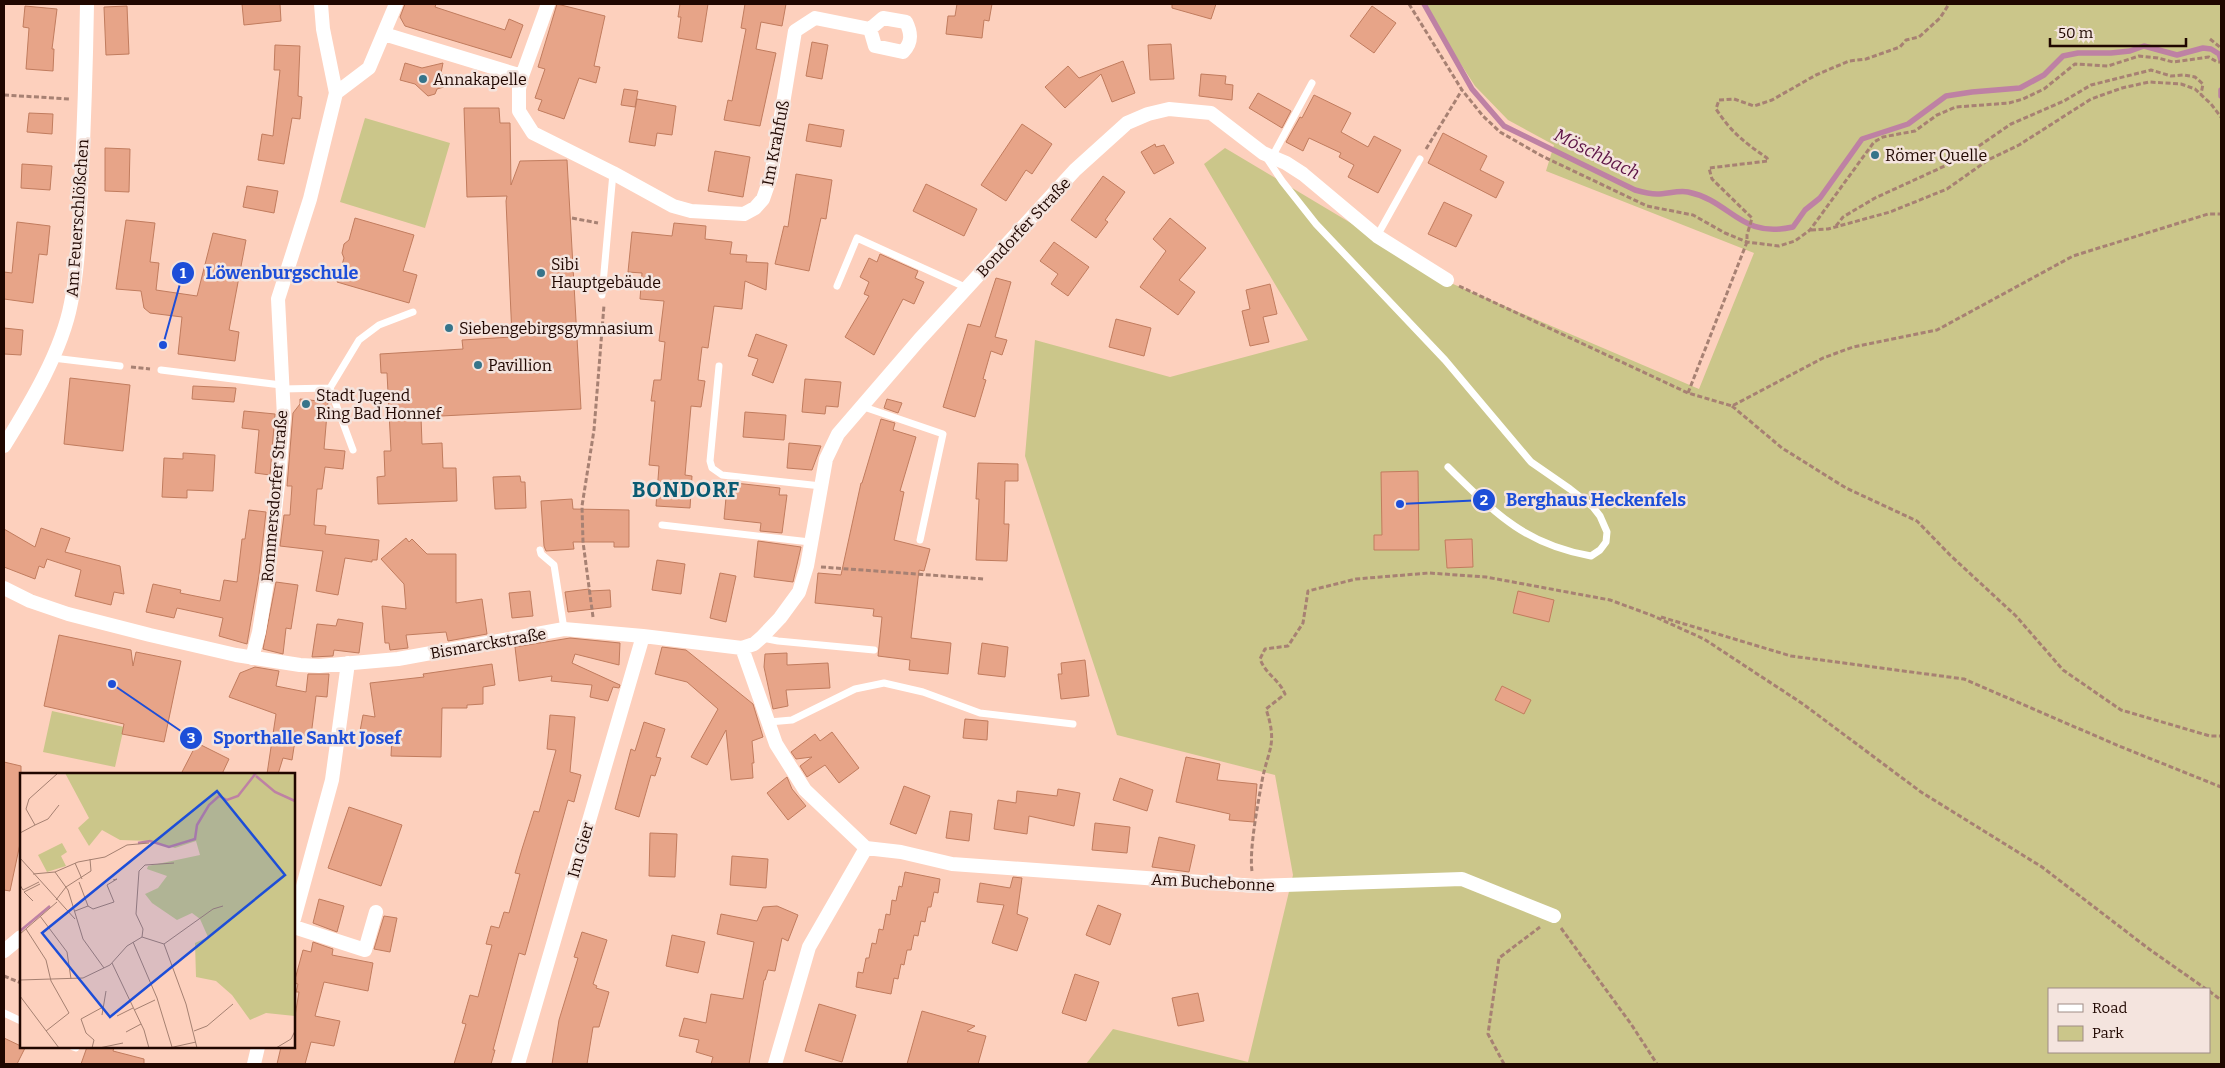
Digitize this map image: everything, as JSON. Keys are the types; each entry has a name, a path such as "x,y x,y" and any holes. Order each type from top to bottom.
{"street":[{"name":"Am Feuerschlößchen","path":"4,446 23,415 53,358 71,304 78,242 85,100 87,4"},
{"path":"321,4 322,29 336,94 369,68 396,4"},
{"name":"Im Krahfuß","path":"548,4 519,89 519,111 533,134 613,173 673,206 691,211 744,214 755,208 764,199 771,176 795,31 815,18 870,29"},
{"path":"384,34 522,76"},
{"name":"Rommersdorfer Straße","path":"252,658 259,632 268,576 284,417 278,299 310,199 336,94"},
{"name":"Bondorfer Straße","path":"742,648 754,644 762,638 799,592 807,566 826,459 838,434 861,406 1075,170 1127,124 1148,114 1169,109 1211,113 1267,155 1286,163 1303,174 1376,236 1447,280"},
{"name":"Bismarckstraße","path":"4,588 30,601 68,614 150,635 252,658 319,666 398,659 564,629 742,648"},
{"name":"Im Gier","path":"518,1064 643,636"},
{"path":"742,648 776,744 806,790 866,848 809,947 775,1064"},
{"path":"295,915 332,780 348,663"},
{"name":"Am Buchebonne","path":"866,848 901,852 952,864 1256,886 1462,879 1554,916"},
{"path":"295,927 365,950 376,912"},
{"path":"4,951 20,938"},
{"path":"254,1064 258,1048"}],"lane":[{"path":"1312,83 1267,155 1282,181 1316,224 1445,360 1531,462 1593,507 1605,525 1607,532 1606,542 1600,550 1591,556 1569,552 1519,531 1495,513 1448,467"},
{"path":"1376,236 1420,159"},
{"path":"602,295 613,173"},
{"path":"837,286 857,238 967,288"},
{"path":"330,388 359,340 379,325 413,312"},
{"path":"53,358 120,366"},
{"path":"719,366 710,461 712,468 722,475 821,486"},
{"path":"161,370 281,387 330,388"},
{"path":"330,388 353,450"},
{"path":"861,406 943,434 920,540"},
{"path":"662,525 810,542"},
{"path":"540,550 541,554 554,565 564,629"},
{"path":"762,638 874,650"},
{"path":"769,722 792,720 855,689 884,683 923,692 980,713 1073,724"},
{"path":"4,1013 20,1021"}],"path":[{"path":"1409,4 1462,90 1483,116 1500,132 1542,156 1629,199 1647,206 1693,215 1725,233 1747,242 1779,246 1795,241 1810,230 1874,142 1883,137 1915,130 1937,115 1956,108 2009,103 2023,99 2044,89 2075,64 2108,66 2138,56 2173,62 2209,57 2220,62"},
{"path":"1688,393 1747,242 1752,218 1712,180 1709,168 1768,161 1767,158 1728,128 1716,109 1719,100 1734,99 1754,106 1772,100 1816,75 1849,61 1866,59 1900,47 1906,40 1919,36 1940,18 1949,4"},
{"path":"2210,39 2221,48"},
{"path":"1836,227 1843,217 1875,198 1960,159 2011,124 2064,101 2091,85 2151,70 2172,76 2184,75 2195,77 2203,84 2201,95"},
{"path":"1810,230 1836,227 1890,212 1947,189 1988,160 2019,145 2091,99 2122,88 2149,82 2181,84 2195,89 2221,117"},
{"path":"1420,159 1462,90"},
{"path":"4,95 85,100"},
{"path":"1732,406 1830,356 1852,347 1937,330 2073,256 2208,214 2221,214"},
{"path":"572,218 608,225"},
{"path":"1447,280 1688,393 1732,406 1782,448 1846,488 1917,522 1950,556 2016,616 2063,670 2121,710 2210,736 2221,736"},
{"path":"595,631 583,542 582,506 594,430 605,308 602,295"},
{"path":"120,366 161,370"},
{"path":"820,567 984,579"},
{"path":"1256,886 1251,868 1255,828 1262,780 1271,751 1272,728 1266,709 1285,694 1281,684 1265,670 1260,659 1266,649 1288,646 1303,623 1308,591 1356,579 1429,573 1486,577 1610,600 1704,639 1803,704 1921,792 2042,868 2149,949 2205,988"},
{"path":"1639,611 1791,656 1964,679 2110,742 2221,787"},
{"path":"1504,1064 1488,1034 1499,958 1554,916 1631,1024 1657,1064"},
{"path":"4,976 20,983"},
{"path":"2210,993 2221,1000"}],"green space":[{"path":"1422,4 2221,4 2221,1064 1086,1064 1113,1029 1248,1062 1293,875 1275,775 1117,735 1025,456 1035,340 1170,377 1308,340 1204,164 1225,148 1453,284 1699,389 1754,253 1546,171 1554,145 1508,120 1475,86"},
{"path":"365,118 450,143 425,228 340,202"},
{"path":"52,711 124,727 115,767 43,752"}],"building":[{"path":"242,4 280,4 281,21 244,25"},
{"path":"405,4 436,4 435,7 505,30 509,19 523,25 511,58 405,26 400,17"},
{"path":"557,4 605,16 594,66 600,67 596,83 579,78 564,119 538,110 542,100 535,98 545,69 538,67"},
{"path":"680,4 708,4 702,42 678,38 681,17 678,17"},
{"path":"745,4 786,4 782,26 761,22 756,49 776,53 760,126 724,120 728,100 732,101 746,29 741,28"},
{"path":"957,4 992,4 989,21 984,20 982,38 946,34 948,16 955,16"},
{"path":"1172,4 1216,4 1211,19 1172,8"},
{"path":"25,6 57,9 52,49 54,49 53,71 26,69 29,28 23,27"},
{"path":"127,6 129,54 106,55 104,7"},
{"path":"1372,6 1396,23 1374,53 1350,36"},
{"path":"812,42 828,45 822,79 806,76"},
{"path":"1171,44 1174,79 1150,80 1148,45"},
{"path":"275,45 300,46 298,96 302,97 300,119 292,118 284,164 258,160 262,134 273,136 280,70 274,70"},
{"path":"1123,61 1135,93 1112,102 1101,74 1065,108 1045,87 1068,66 1079,78"},
{"name":"Annakapelle","path":"405,63 422,68 443,63 441,73 446,78 444,87 437,89 435,94 428,96 415,84 400,80"},
{"path":"1201,74 1226,76 1225,84 1233,85 1232,100 1199,96"},
{"path":"624,89 638,91 635,107 621,105"},
{"path":"1258,93 1291,111 1282,128 1249,108"},
{"path":"1314,95 1351,113 1341,132 1368,147 1374,136 1401,150 1378,193 1348,177 1354,165 1339,157 1341,153 1309,138 1303,151 1286,142"},
{"path":"637,99 676,106 672,135 657,133 655,146 629,142"},
{"name":"Sibi Hauptgebäude","path":"464,108 499,108 500,123 510,123 511,185 520,161 567,160 581,409 421,417 422,444 442,443 443,468 456,468 457,501 378,504 377,477 385,476 384,451 391,451 387,373 381,373 380,354 463,349 462,340 512,337 507,196 467,197"},
{"path":"29,113 53,114 52,134 27,132"},
{"path":"809,124 844,130 841,147 806,141"},
{"path":"1022,124 1052,144 1032,174 1026,170 1006,201 981,185"},
{"path":"1443,133 1487,156 1480,170 1504,182 1496,198 1428,163"},
{"path":"1155,144 1156,147 1164,145 1174,163 1154,174 1141,152"},
{"path":"105,148 130,149 129,192 105,191"},
{"path":"715,151 750,157 743,197 708,191"},
{"path":"22,164 52,166 50,190 21,188"},
{"path":"796,174 832,180 826,219 821,218 809,271 775,264 784,226 788,227"},
{"path":"1103,176 1125,192 1105,220 1108,222 1096,238 1071,220"},
{"path":"926,184 977,209 964,236 913,211"},
{"path":"247,186 278,191 274,213 243,207"},
{"path":"1444,202 1472,215 1456,247 1428,234"},
{"path":"355,218 414,235 403,271 417,275 409,303 337,282 344,258 342,253 344,244 349,240"},
{"path":"1170,218 1206,248 1179,280 1195,292 1178,315 1140,287 1166,251 1153,239"},
{"path":"126,220 155,223 150,262 159,263 156,290 197,296 213,233 246,240 229,330 239,332 235,361 178,354 182,317 150,313 144,308 141,291 116,289"},
{"path":"17,222 50,226 47,255 39,254 33,303 4,299 4,272 12,273"},
{"path":"674,223 706,226 705,239 732,242 730,254 747,255 746,262 768,263 766,290 745,281 742,309 714,306 708,348 702,347 698,380 705,381 701,407 691,406 685,475 692,476 690,508 656,506 659,466 649,465 655,401 651,401 654,380 661,380 665,342 659,341 664,301 640,299 642,273 628,272 632,232 672,236"},
{"path":"1054,242 1089,267 1068,296 1051,284 1058,274 1040,261"},
{"path":"880,254 918,271 915,278 924,282 914,304 903,299 874,355 845,337 869,296 864,294 869,282 860,277 869,258 877,262"},
{"path":"996,278 1011,282 995,337 1007,340 1002,355 991,351 983,379 986,380 975,417 943,407 968,324 980,327"},
{"path":"1270,284 1277,314 1263,317 1269,342 1250,346 1242,311 1250,309 1246,290"},
{"path":"1116,319 1151,328 1144,356 1109,347"},
{"path":"4,328 23,330 21,355 4,354"},
{"path":"756,334 787,345 773,383 752,375 758,359 748,356"},
{"path":"70,378 130,385 123,451 64,444"},
{"path":"805,379 841,382 838,407 826,406 825,414 802,412"},
{"path":"193,386 236,388 234,402 192,399"},
{"path":"300,399 328,402 324,449 345,451 343,469 325,467 322,489 317,489 314,525 326,526 325,534 379,540 377,560 372,560 372,562 345,558 338,595 316,591 323,551 280,546 284,515 290,515 292,486 287,486 293,413 300,404"},
{"path":"887,399 902,403 898,413 884,408"},
{"path":"244,411 275,414 270,475 255,473 259,430 242,428"},
{"path":"745,412 786,415 784,440 743,437"},
{"path":"881,419 895,423 893,430 916,437 900,491 904,492 894,540 930,549 924,571 919,570 911,638 951,643 948,674 909,670 910,660 878,656 882,617 873,616 874,609 815,603 818,573 841,575 861,483"},
{"path":"789,443 821,446 812,470 787,468"},
{"path":"183,453 215,455 213,491 187,490 187,498 162,497 164,458 183,459"},
{"path":"978,463 1018,464 1018,481 1005,481 1004,524 1009,524 1007,561 976,560 979,499 976,499"},
{"path":"1418,471 1419,550 1374,550 1374,535 1382,535 1381,472"},
{"path":"520,476 521,482 525,482 526,508 495,509 493,477"},
{"path":"735,483 780,488 779,495 787,495 782,533 760,531 761,523 724,519 727,487 734,488"},
{"path":"572,499 573,509 629,510 629,547 614,547 614,542 573,542 574,549 546,551 541,501"},
{"path":"249,510 266,512 259,575 247,644 219,636 223,618 177,608 174,618 146,612 153,584 181,590 180,593 220,601 224,580 237,582 242,539 245,539"},
{"path":"41,528 70,538 65,552 120,566 124,594 114,592 111,605 75,596 81,570 47,559 44,568 39,566 35,579 4,567 4,529 35,547"},
{"path":"406,538 409,542 412,539 427,554 456,554 456,603 482,599 487,634 448,641 446,632 406,635 408,648 390,650 389,643 385,643 382,606 406,609 404,584 381,559"},
{"path":"1472,539 1473,567 1447,568 1445,540"},
{"path":"758,541 801,547 793,582 754,577"},
{"path":"657,560 685,564 681,594 652,590"},
{"path":"720,573 736,576 726,622 710,618"},
{"path":"276,582 298,585 291,629 286,628 283,654 263,649"},
{"path":"589,589 590,591 610,590 611,607 568,612 565,592"},
{"path":"530,591 533,616 512,618 509,593"},
{"path":"1518,591 1554,600 1549,622 1513,613"},
{"path":"338,619 363,623 359,653 334,650 333,656 312,657 317,624 336,626"},
{"path":"59,635 131,650 133,666 136,652 181,661 164,742 122,734 124,724 44,706"},
{"path":"570,638 620,643 619,665 575,654 572,663 620,685 619,688 613,687 608,701 590,697 592,685 551,681 552,676 519,681 515,647"},
{"path":"982,643 1008,647 1005,677 978,674"},
{"path":"662,647 686,650 753,704 763,737 752,741 753,778 731,780 726,730 707,765 691,757 718,709 687,682 655,674"},
{"path":"787,653 787,665 828,663 830,688 786,690 788,706 773,709 764,667 765,654"},
{"path":"1085,660 1089,696 1061,699 1058,674 1062,674 1061,663"},
{"path":"492,664 495,685 483,687 483,704 467,705 467,708 442,708 441,757 391,756 392,737 360,731 363,715 375,717 370,683 424,677 423,674"},
{"path":"255,667 279,671 276,686 306,692 308,674 329,674 327,697 316,696 311,736 296,734 292,760 283,758 278,773 267,773 276,714 229,697 240,673"},
{"path":"1502,686 1531,700 1524,714 1495,700"},
{"path":"550,715 575,717 570,772 581,775 574,802 568,800 525,955 519,953 491,1064 454,1064 466,1024 462,1023 470,995 478,997 492,945 486,944 491,926 499,928 504,912 509,913 520,874 515,873 522,849 534,811 539,812 556,750 547,749"},
{"path":"965,719 988,721 987,740 963,738"},
{"path":"644,722 665,729 656,757 661,758 655,776 651,775 639,817 615,809 631,749 635,751"},
{"path":"832,732 859,768 839,783 825,765 807,777 800,766 812,757 796,759 791,752 815,734 820,741"},
{"path":"197,743 229,759 222,773 182,773"},
{"path":"1186,757 1220,764 1217,780 1257,784 1254,822 1229,820 1230,814 1176,802"},
{"path":"4,762 21,766 21,773 20,844 10,891 4,890"},
{"path":"787,777 792,789 806,806 788,820 767,793"},
{"path":"1120,778 1153,790 1147,811 1113,800"},
{"path":"904,786 930,796 916,834 890,824"},
{"path":"1058,789 1080,793 1074,826 1029,816 1027,834 994,829 998,800 1016,803 1017,791 1057,796"},
{"path":"349,807 402,825 381,886 328,868"},
{"path":"950,811 972,814 969,841 946,838"},
{"path":"1095,823 1130,827 1127,853 1092,850"},
{"path":"650,833 677,834 675,877 649,876"},
{"path":"1159,837 1195,845 1189,872 1152,867"},
{"path":"732,856 768,859 766,888 730,885"},
{"path":"905,872 940,879 938,893 934,892 925,922 921,921 918,936 914,935 911,950 907,950 904,965 901,964 898,979 894,978 891,994 856,987 858,972 863,973 872,943 876,944 879,929 883,930 886,914 890,915 892,900 896,901 899,886 902,887"},
{"path":"1013,877 1022,878 1017,914 1028,918 1017,951 992,943 1004,905 977,902 980,883 1010,888"},
{"path":"319,899 344,906 337,932 313,923"},
{"path":"1098,905 1121,914 1110,945 1086,935"},
{"path":"777,906 798,915 788,941 782,938 775,971 768,970 764,980 749,1064 711,1064 713,1057 696,1052 699,1040 679,1036 684,1018 706,1023 711,994 743,999 754,942 717,934 721,914 757,921 763,907"},
{"path":"384,916 397,918 390,952 374,949"},
{"path":"582,932 607,940 593,984 597,986 596,988 609,992 599,1027 593,1027 587,1064 552,1064 559,1020 578,958 574,957"},
{"path":"672,935 705,942 698,973 666,966"},
{"path":"313,942 333,949 332,955 373,963 368,991 324,982 315,1016 340,1021 334,1046 311,1042 305,1064 277,1064 281,1048 295,1048 295,1016 299,992 296,992 298,984 295,983 295,979 303,950 311,952"},
{"path":"1075,974 1099,982 1086,1021 1062,1013"},
{"path":"1198,993 1204,1021 1178,1026 1172,998"},
{"path":"819,1004 856,1015 842,1062 805,1051"},
{"path":"922,1011 975,1026 967,1031 986,1036 978,1064 907,1064"},
{"path":"4,1038 20,1046 20,1048 25,1048 17,1064 4,1064"},
{"path":"87,1048 114,1048 113,1051 144,1059 144,1064 81,1064"}],"waterway":[{"name":"Möschbach","path":"1424,4 1472,89 1504,126 1635,190 1654,194 1688,192 1703,197 1748,224 1760,228 1793,227 1805,210 1820,198 1862,139 1908,124 1946,96 2020,88 2044,75 2063,56 2078,53 2130,51 2144,46 2177,55 2203,48 2211,49 2219,54 2221,60"},
{"name":"Möschbach","path":"2221,90 2221,96"}],"place":[{"name":"Annakapelle","path":"423,79"},
{"name":"Römer Quelle","path":"1875,155"},
{"name":"Sibi Hauptgebäude","path":"541,273"},
{"name":"Siebengebirgsgymnasium","path":"449,328"},
{"name":"Löwenburgschule","path":"163,345"},
{"name":"Pavillion","path":"478,365"},
{"name":"Stadt Jugend Ring Bad Honnef","path":"306,404"},
{"name":"Berghaus Heckenfels","path":"1400,504"},
{"name":"Sporthalle Sankt Josef","path":"112,684"}],"district":[{"name":"BONDORF","path":"686,490"}]}
